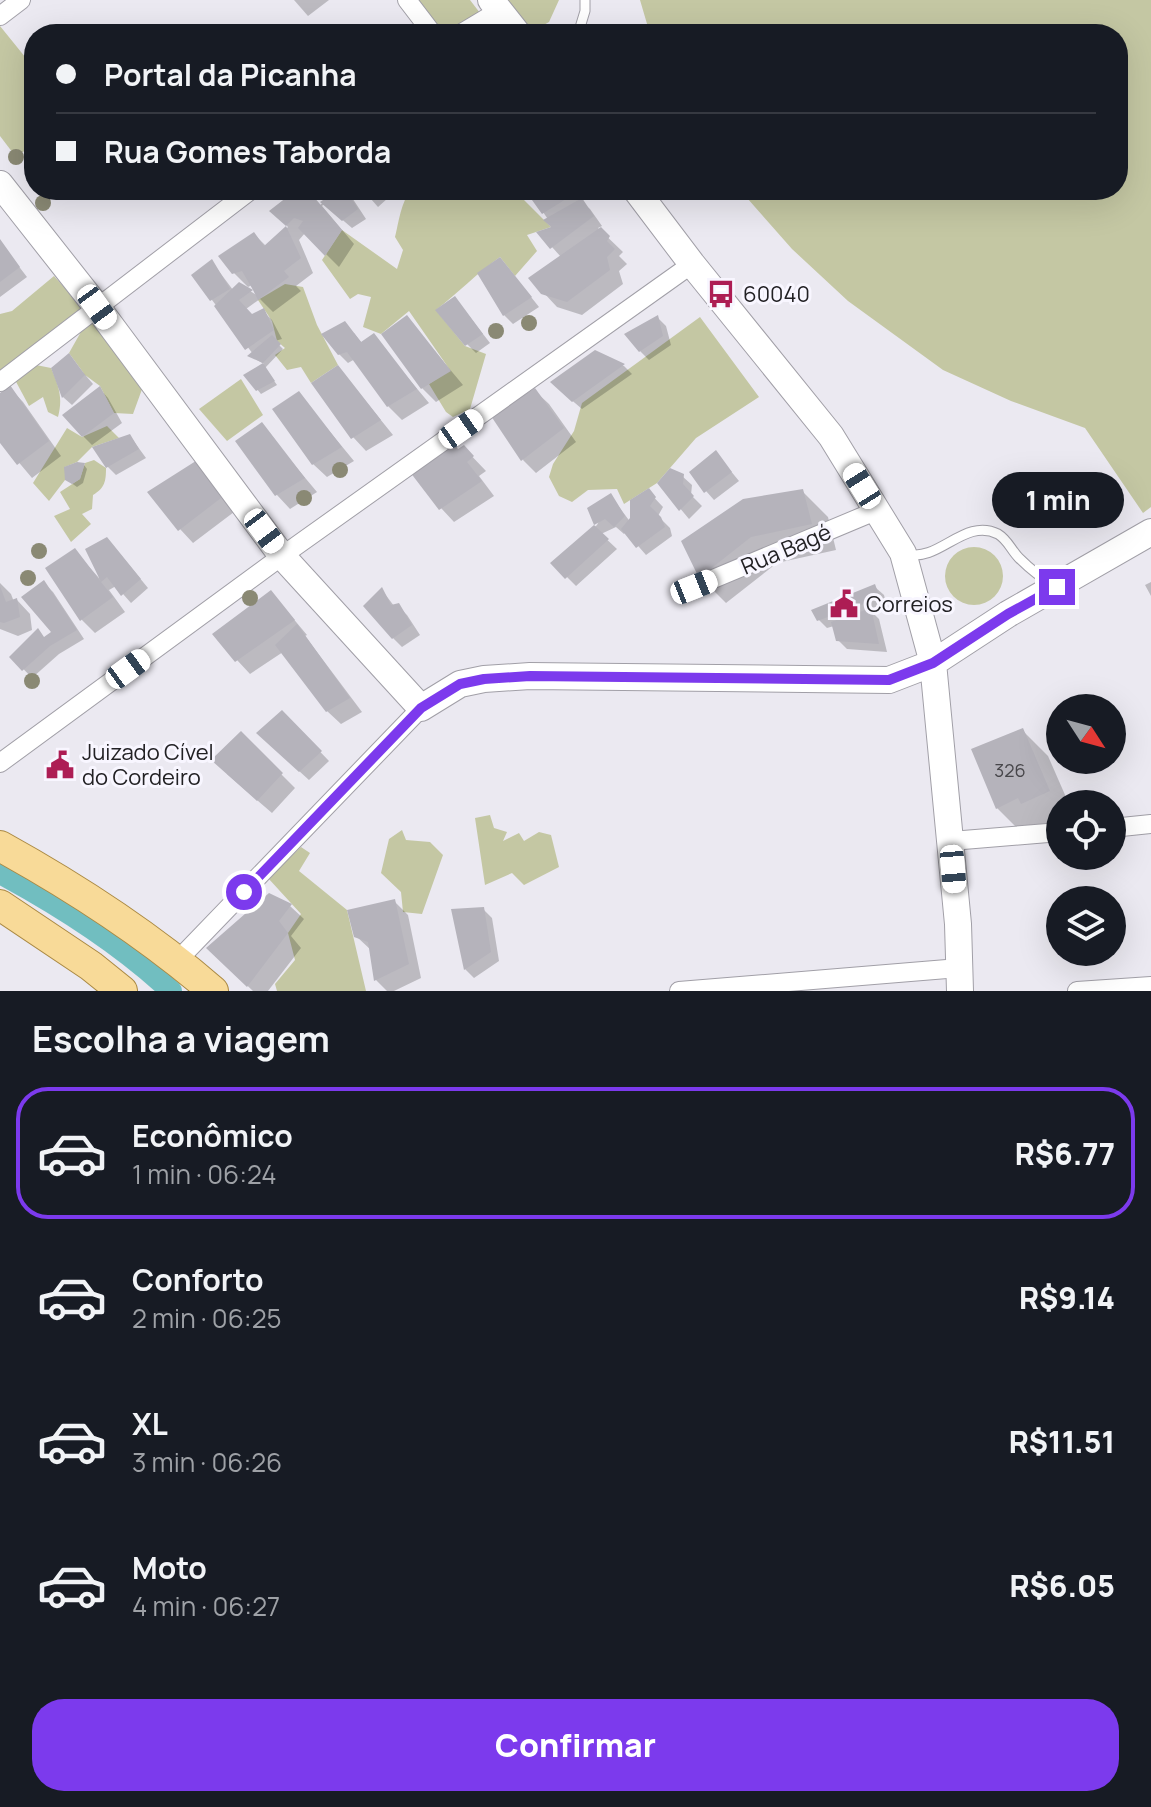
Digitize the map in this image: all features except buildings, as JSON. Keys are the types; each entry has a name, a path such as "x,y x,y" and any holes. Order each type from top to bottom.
{"main road":[{"path":"495,5 510,24"},
{"path":"0,184 97,307 282,556 421,708 460,684 530,676 889,680 933,663 1008,614 1151,532"},
{"path":"644,200 831,436 903,553 933,663 951,841 959,980"},
{"path":"0,846 68,883 177,961 213,991"},
{"path":"0,905 91,966 122,991"}],"street":[{"path":"0,16 21,0"},
{"path":"407,0 425,24"},
{"path":"472,24 495,5"},
{"path":"0,382 238,200"},
{"path":"0,763 282,556 692,264"},
{"name":"Rua Bagé","path":"694,587 878,510"},
{"path":"177,961 421,708"},
{"path":"1126,827 1151,824"},
{"path":"951,841 1046,833"},
{"path":"679,991 959,980"},
{"path":"1077,991 1151,986"}],"lane":[{"path":"581,24 585,0"},
{"path":"903,553 919,557 967,533 989,531 1010,544 1033,574 1057,587"}],"green space":[{"path":"409,0 470,0 480,13 464,24 427,24"},
{"path":"507,0 559,0 549,22 526,24"},
{"path":"640,0 1151,0 1151,507 1143,513 1085,428 1011,401 943,370 848,301 792,249 749,200 1128,200 1128,24 647,24"},
{"path":"0,26 24,56 24,151 16,157 0,136"},
{"path":"406,200 524,200 551,227 527,235 537,251 515,276 500,257 436,310 465,346 486,354 470,409 453,417 446,412 429,384 450,370 409,311 381,334 363,327 371,297 358,294 350,299 322,260 342,230 397,269 403,250 395,237"},
{"path":"54,276 83,308 0,376 0,314 12,311"},
{"path":"285,284 303,287 317,325 338,365 311,383 301,367 287,370 275,355 285,348 277,341 272,321 258,300"},
{"path":"700,317 759,397 696,438 657,483 624,504 617,489 588,490 572,502 559,496 549,477 553,464 574,431 582,403"},
{"path":"97,320 145,381 133,414 114,413 100,386 85,375 69,353 82,330"},
{"path":"36,365 51,368 54,374 60,398 58,417 48,412 43,397 29,406 14,378"},
{"path":"241,379 263,415 227,441 199,409"},
{"path":"107,426 119,438 92,447 77,462 65,467 65,480 49,501 33,483 67,428 82,437"},
{"path":"94,460 106,468 105,480 93,495 92,509 82,514 91,524 71,542 54,516 70,509 60,492 80,479 85,463"},
{"path":"974,547 994,556 1003,576 994,596 974,605 954,596 945,576 954,556"},
{"path":"490,815 494,828 507,832 503,841 519,833 524,841 539,832 551,835 559,867 524,885 512,873 485,885 475,818"},
{"path":"402,830 406,840 430,842 443,855 422,914 403,912 401,892 381,873 389,839"},
{"path":"301,847 310,853 299,871 347,910 366,991 277,991 275,984 295,960 288,933 301,914 268,878"}],"waterway":[{"path":"0,873 89,926 171,991"}],"place":[{"name":"60040","path":"721,294"},
{"name":"Correios","path":"844,604"},
{"name":"Juizado Cível do Cordeiro","path":"60,765"}],"route":[{"path":"244,892 421,708 460,684 530,676 889,680 933,663 1008,614 1057,587"}]}
